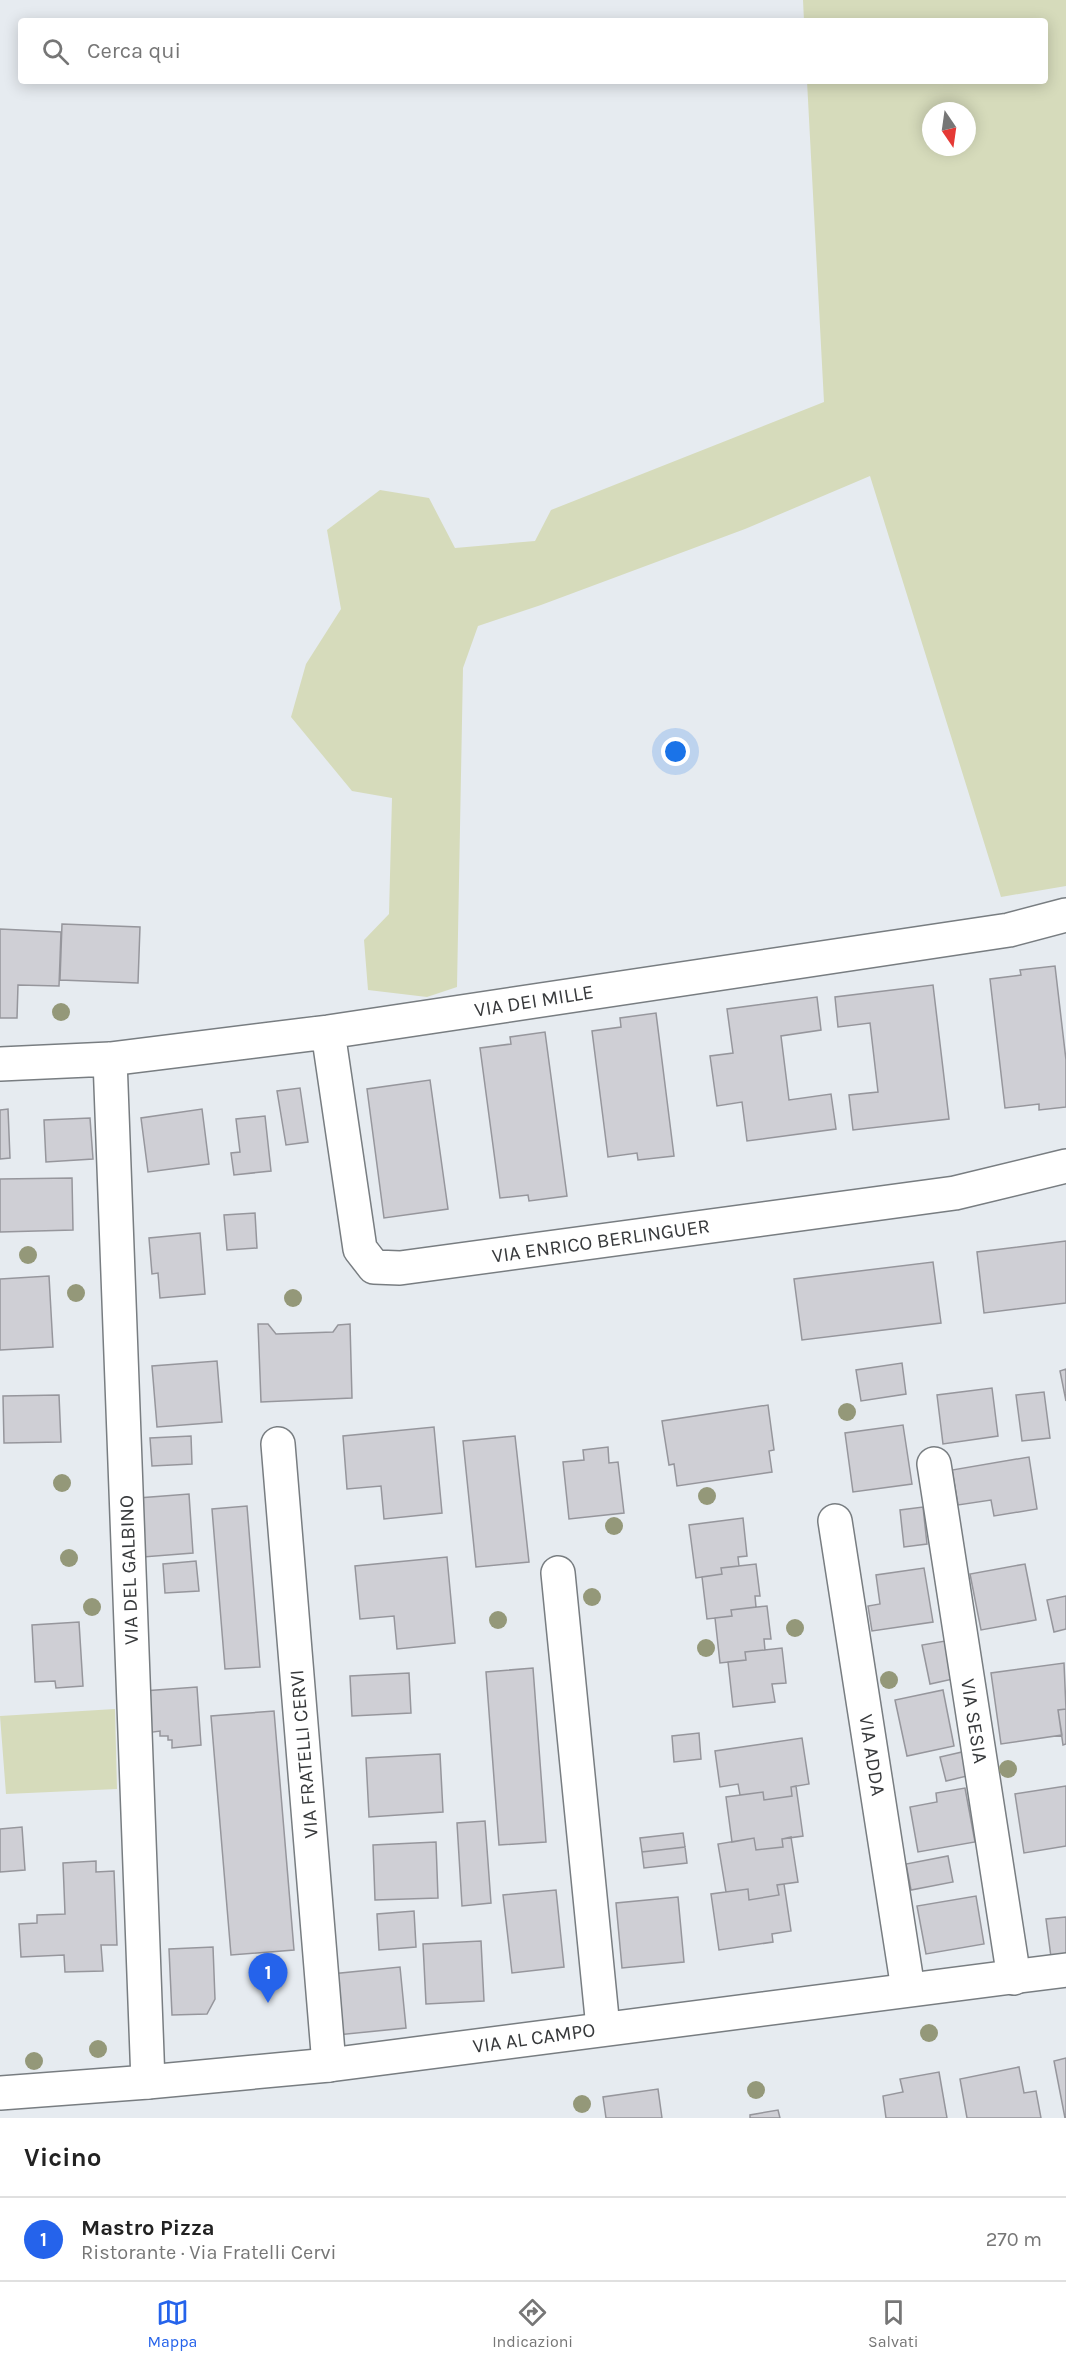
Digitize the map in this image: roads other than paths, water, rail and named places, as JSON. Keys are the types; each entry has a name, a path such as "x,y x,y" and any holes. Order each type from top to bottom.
{"street":[{"name":"VIA DEI MILLE","path":"0,1064 110,1059 328,1032 1009,930 1066,915"},
{"name":"VIA ENRICO BERLINGUER","path":"328,1032 360,1249 374,1267 400,1268 955,1193 1066,1167"},
{"name":"VIA DEL GALBINO","path":"110,1059 148,2082"},
{"name":"VIA FRATELLI CERVI","path":"278,1444 329,2065"},
{"name":"VIA SESIA","path":"934,1464 1014,1978"},
{"name":"VIA ADDA","path":"836,1521 908,1989"},
{"path":"558,1573 603,2028"},
{"name":"VIA AL CAMPO","path":"0,2093 329,2065 1066,1970"}],"place":[{"name":"Mastro Pizza","path":"268,2003"}]}
